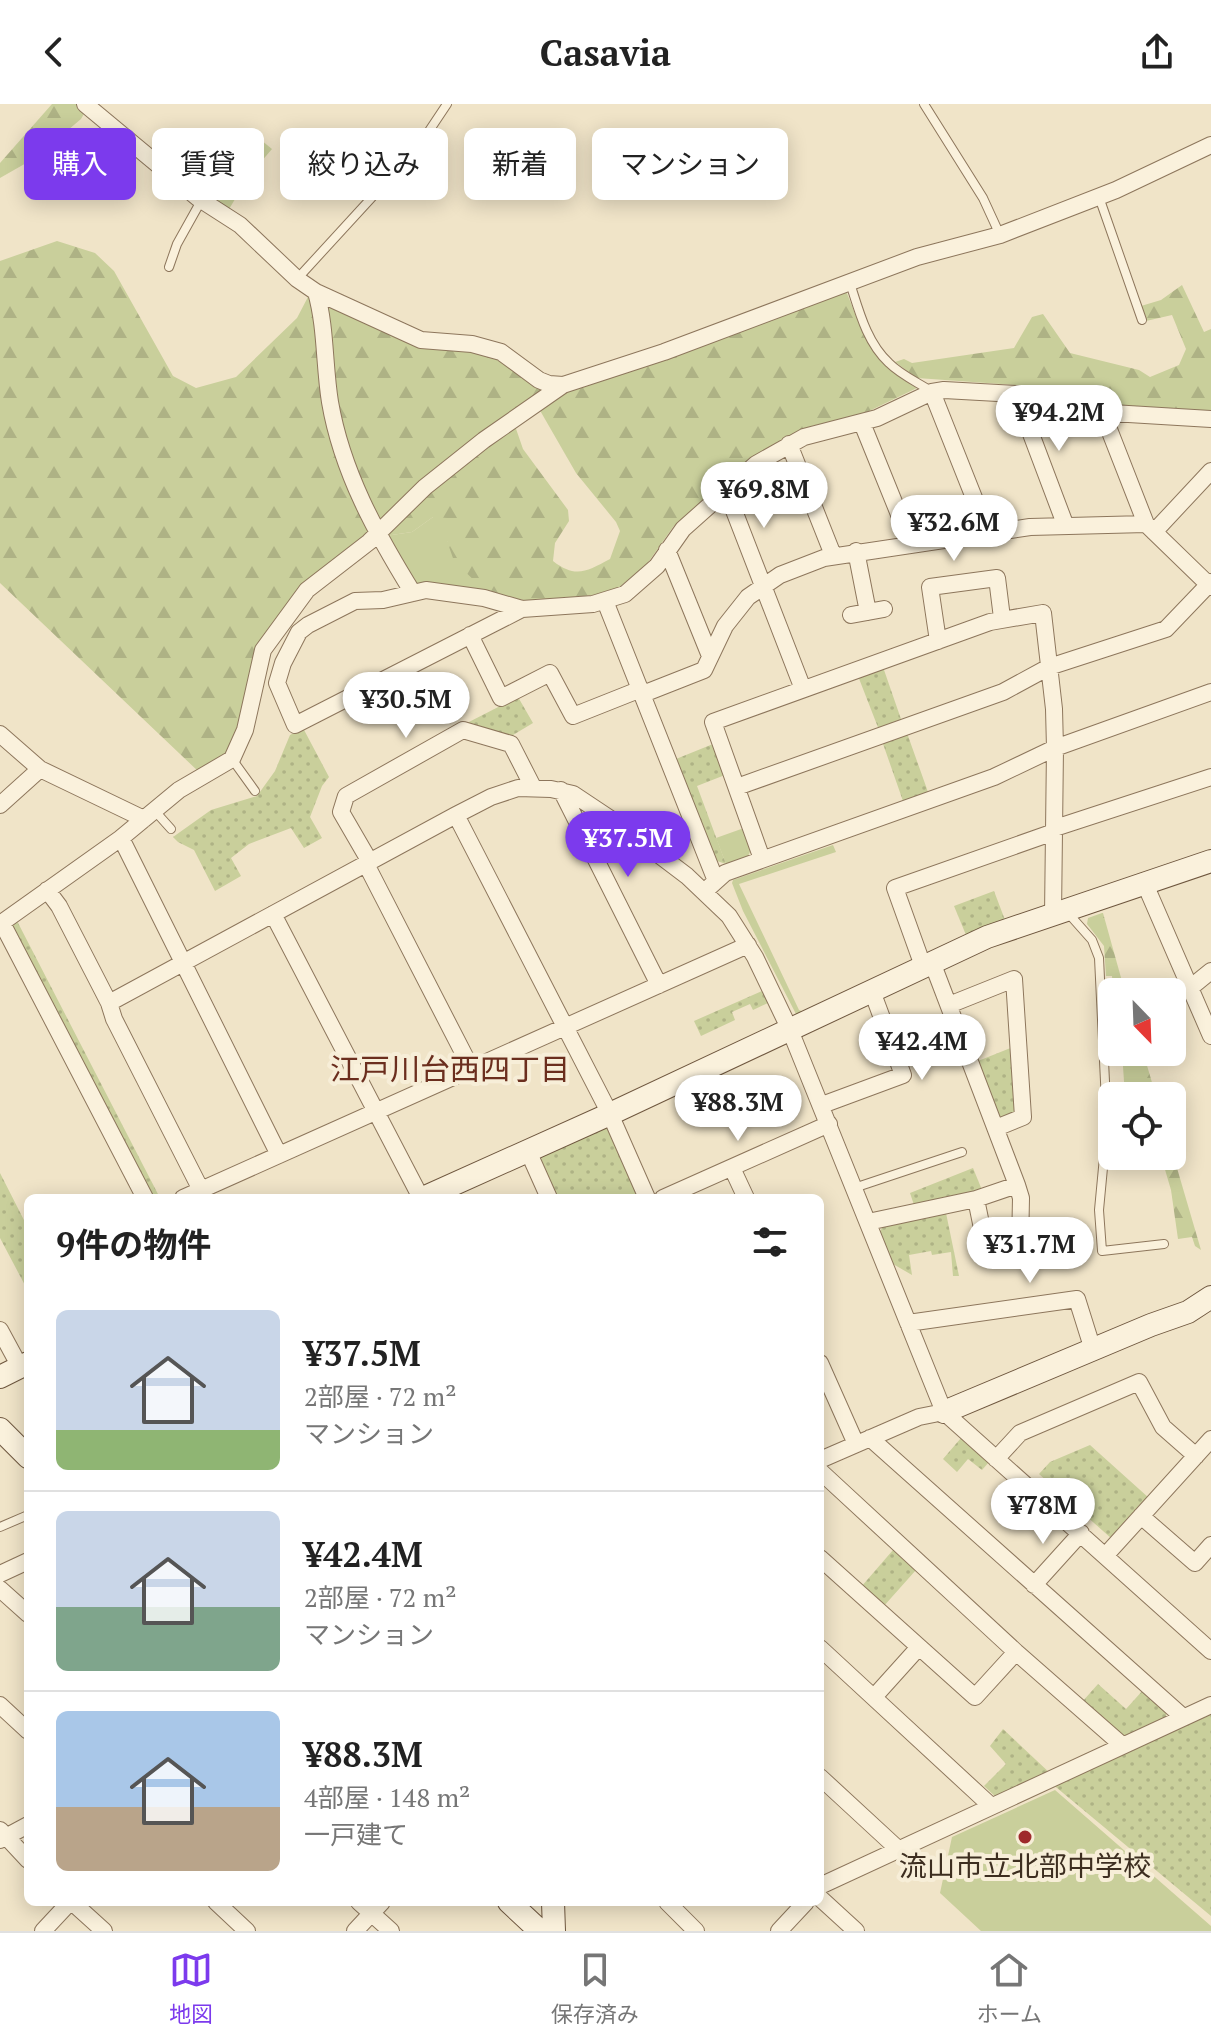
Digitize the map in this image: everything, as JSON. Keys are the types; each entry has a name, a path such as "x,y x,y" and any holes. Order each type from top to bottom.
{"street":[{"path":"85,104 152,159"},
{"path":"143,1194 1,924 121,838 193,781 232,759 245,730 263,650 307,590 378,535 425,487 484,440 563,385 664,352 917,257 1000,235 1099,197 1211,145"},
{"path":"202,200 240,225 297,279 316,292 421,340 472,344 501,352 539,380 563,385"},
{"path":"316,292 321,311 330,399 340,448 378,535 413,593"},
{"path":"932,392 988,533"},
{"path":"522,609 484,598 426,590 383,600 355,601 299,632 283,663 277,683 295,725 522,609 605,601 625,594 643,580 683,529 756,464 789,444 830,429 862,423 932,392 1016,394 1046,409 1211,419"},
{"path":"1016,394 1065,524"},
{"path":"737,787 1003,692 1049,667 1166,629 1210,584 1150,528 1103,414"},
{"path":"862,423 911,544"},
{"path":"789,444 833,555"},
{"path":"470,635 501,698 550,673 573,716 704,670 734,613 748,597 792,570 833,555 988,533 1065,524 1150,528 1211,471"},
{"path":"726,490 803,689"},
{"path":"667,550 710,656"},
{"path":"856,551 868,612"},
{"path":"938,641 930,587 997,578 1002,618"},
{"path":"298,600 321,619"},
{"path":"605,601 642,691 710,886 748,945 790,1030 944,1412 1211,1651"},
{"path":"762,859 713,722 1002,618 1043,613 1055,748 1054,830 1060,912"},
{"path":"710,886 725,873 994,777 1055,748 1208,696 1211,692"},
{"path":"471,1068 341,812 346,796 463,730 511,744 533,787"},
{"path":"0,734 40,769 149,815"},
{"path":"0,805 40,769"},
{"path":"976,1199 987,1253 1020,1247 1021,1198 1017,1185 949,1005 895,888 1211,777"},
{"path":"109,1003 456,815 510,790 533,787 573,794 710,886"},
{"path":"561,790 659,985"},
{"path":"456,815 610,1114 645,1194"},
{"path":"121,838 279,1155"},
{"path":"431,1194 610,1114 987,937 1211,861"},
{"path":"1145,884 1211,1036"},
{"path":"47,890 59,906 109,1003 114,1019 201,1190"},
{"path":"273,914 420,1194"},
{"path":"192,1194 748,945"},
{"path":"1190,988 1211,971"},
{"path":"949,1005 1014,979 1023,1117 996,1128"},
{"path":"822,1105 903,1075 872,991"},
{"path":"672,1194 829,1124"},
{"path":"528,1151 547,1194"},
{"path":"732,1168 744,1194"},
{"path":"868,1222 976,1199 1017,1185"},
{"path":"824,1458 919,1417 944,1412 1196,1308 1211,1297"},
{"path":"908,1323 1077,1299 1093,1350"},
{"path":"0,1330 16,1369"},
{"path":"824,1370 863,1441 1034,1585 1183,1717"},
{"path":"996,1459 1020,1433 1139,1382 1163,1427 1196,1456"},
{"path":"0,1429 24,1453"},
{"path":"1105,1556 1211,1439"},
{"path":"824,1475 1122,1745"},
{"path":"1141,1516 1195,1563 1211,1545"},
{"path":"1034,1585 1081,1533"},
{"path":"824,1562 975,1697 1016,1652"},
{"path":"0,1574 24,1563"},
{"path":"0,1589 24,1610"},
{"path":"874,1697 919,1647"},
{"path":"824,1652 990,1805"},
{"path":"0,1705 24,1727"},
{"path":"824,1884 1211,1705"},
{"path":"824,1781 898,1849"},
{"path":"24,1827 1,1836 24,1856"},
{"path":"824,1902 856,1931"},
{"path":"43,1931 67,1906"},
{"path":"76,1906 104,1931"},
{"path":"220,1906 247,1931"},
{"path":"355,1931 371,1906 391,1931"},
{"path":"513,1906 540,1931"},
{"path":"553,1906 554,1931"},
{"path":"671,1906 696,1931"},
{"path":"779,1931 802,1906"}],"lane":[{"path":"297,279 410,155 447,104"},
{"path":"924,104 983,198 1000,235"},
{"path":"1099,197 1142,320"},
{"path":"169,267 177,244 202,200"},
{"path":"850,283 869,337 878,351 901,374 932,392"},
{"path":"232,759 255,791"},
{"path":"149,815 171,829"},
{"path":"1060,912 1092,940 1099,958 1106,1102 1099,1210 1102,1251 1164,1244"},
{"path":"854,1188 962,1152"},
{"path":"0,1527 24,1517"}],"green space":[{"path":"52,104 76,104 85,112 70,128 31,128"},
{"path":"24,136 24,164 0,178 0,163"},
{"path":"264,142 272,149 264,158"},
{"path":"213,200 234,200 228,211"},
{"path":"57,241 95,253 114,271 173,376 196,388 236,377 297,318 309,295 371,536 268,631 238,745 200,773 0,583 0,261"},
{"path":"1182,285 1204,332 1211,329 1211,411 1048,402 1028,386 917,378 895,362 904,359 912,363 1014,348 1032,317 1043,314 1070,353 1139,370 1150,377 1179,365 1186,349 1172,315 1146,321 1141,306 1161,300"},
{"path":"846,291 865,336 879,358 917,388 865,413 812,426 755,456 673,527 647,564 616,590 530,601 505,597 481,587 454,561 447,541 447,518 433,517 412,532 385,536 403,512 514,423 523,449 568,510 569,521 555,543 553,561 575,571 595,567 610,559 620,531 576,473 538,407 555,396"},
{"path":"324,299 394,334 486,351 547,388 379,529 340,424"},
{"path":"433,517 447,517 447,541 505,597 414,587 385,536 412,532"},
{"path":"883,667 902,722 879,730 858,676"},
{"path":"518,697 533,723 508,738 465,724"},
{"path":"303,728 329,777 322,786 310,817 322,838 304,848 291,828 249,844 231,858 241,876 215,891 194,850 173,837 211,810 257,796 275,771 290,735"},
{"path":"907,733 928,792 903,801 882,741"},
{"path":"713,744 725,775 697,786 726,864 717,861 676,759"},
{"path":"744,828 752,848 748,856 726,864 716,838"},
{"path":"833,845 836,852 739,884 799,1010 804,1012 796,1014 743,911 732,883 733,880"},
{"path":"994,891 1005,920 966,935 954,906"},
{"path":"1103,913 1121,978 1106,976 1104,946 1087,924 1088,918"},
{"path":"16,919 158,1194 149,1194 12,926"},
{"path":"762,991 768,1003 753,1010 750,1004 732,1012 735,1020 701,1036 694,1021"},
{"path":"1013,1047 1016,1110 1005,1119 999,1116 978,1061"},
{"path":"1123,1066 1147,1066 1152,1082 1124,1082"},
{"path":"604,1128 612,1131 638,1194 553,1194 540,1164 542,1156"},
{"path":"973,1168 982,1190 914,1205 910,1193"},
{"path":"1165,1170 1178,1170 1201,1250 1195,1246 1192,1237 1178,1239"},
{"path":"0,1173 24,1220 24,1283 0,1238"},
{"path":"946,1213 959,1276 953,1276 951,1252 932,1255 931,1251 909,1255 912,1275 893,1264 880,1232 883,1225"},
{"path":"961,1438 989,1462 982,1470 968,1459 957,1472 943,1459"},
{"path":"1090,1445 1149,1498 1112,1539 1039,1474 1050,1462"},
{"path":"893,1550 916,1570 883,1607 861,1587"},
{"path":"1098,1684 1126,1709 1144,1689 1167,1709 1165,1721 1129,1737 1121,1737 1082,1702"},
{"path":"1211,1711 1211,1916 1051,1783"},
{"path":"1003,1729 1052,1775 999,1800 984,1786 1006,1764 990,1746"},
{"name":"流山市立北部中学校","path":"1055,1790 1211,1926 1211,1931 981,1931 940,1893 952,1837"}],"place":[{"name":"流山市立北部中学校","path":"1025,1837"}],"district":[{"name":"江戸川台西四丁目","path":"450,1070"}]}
